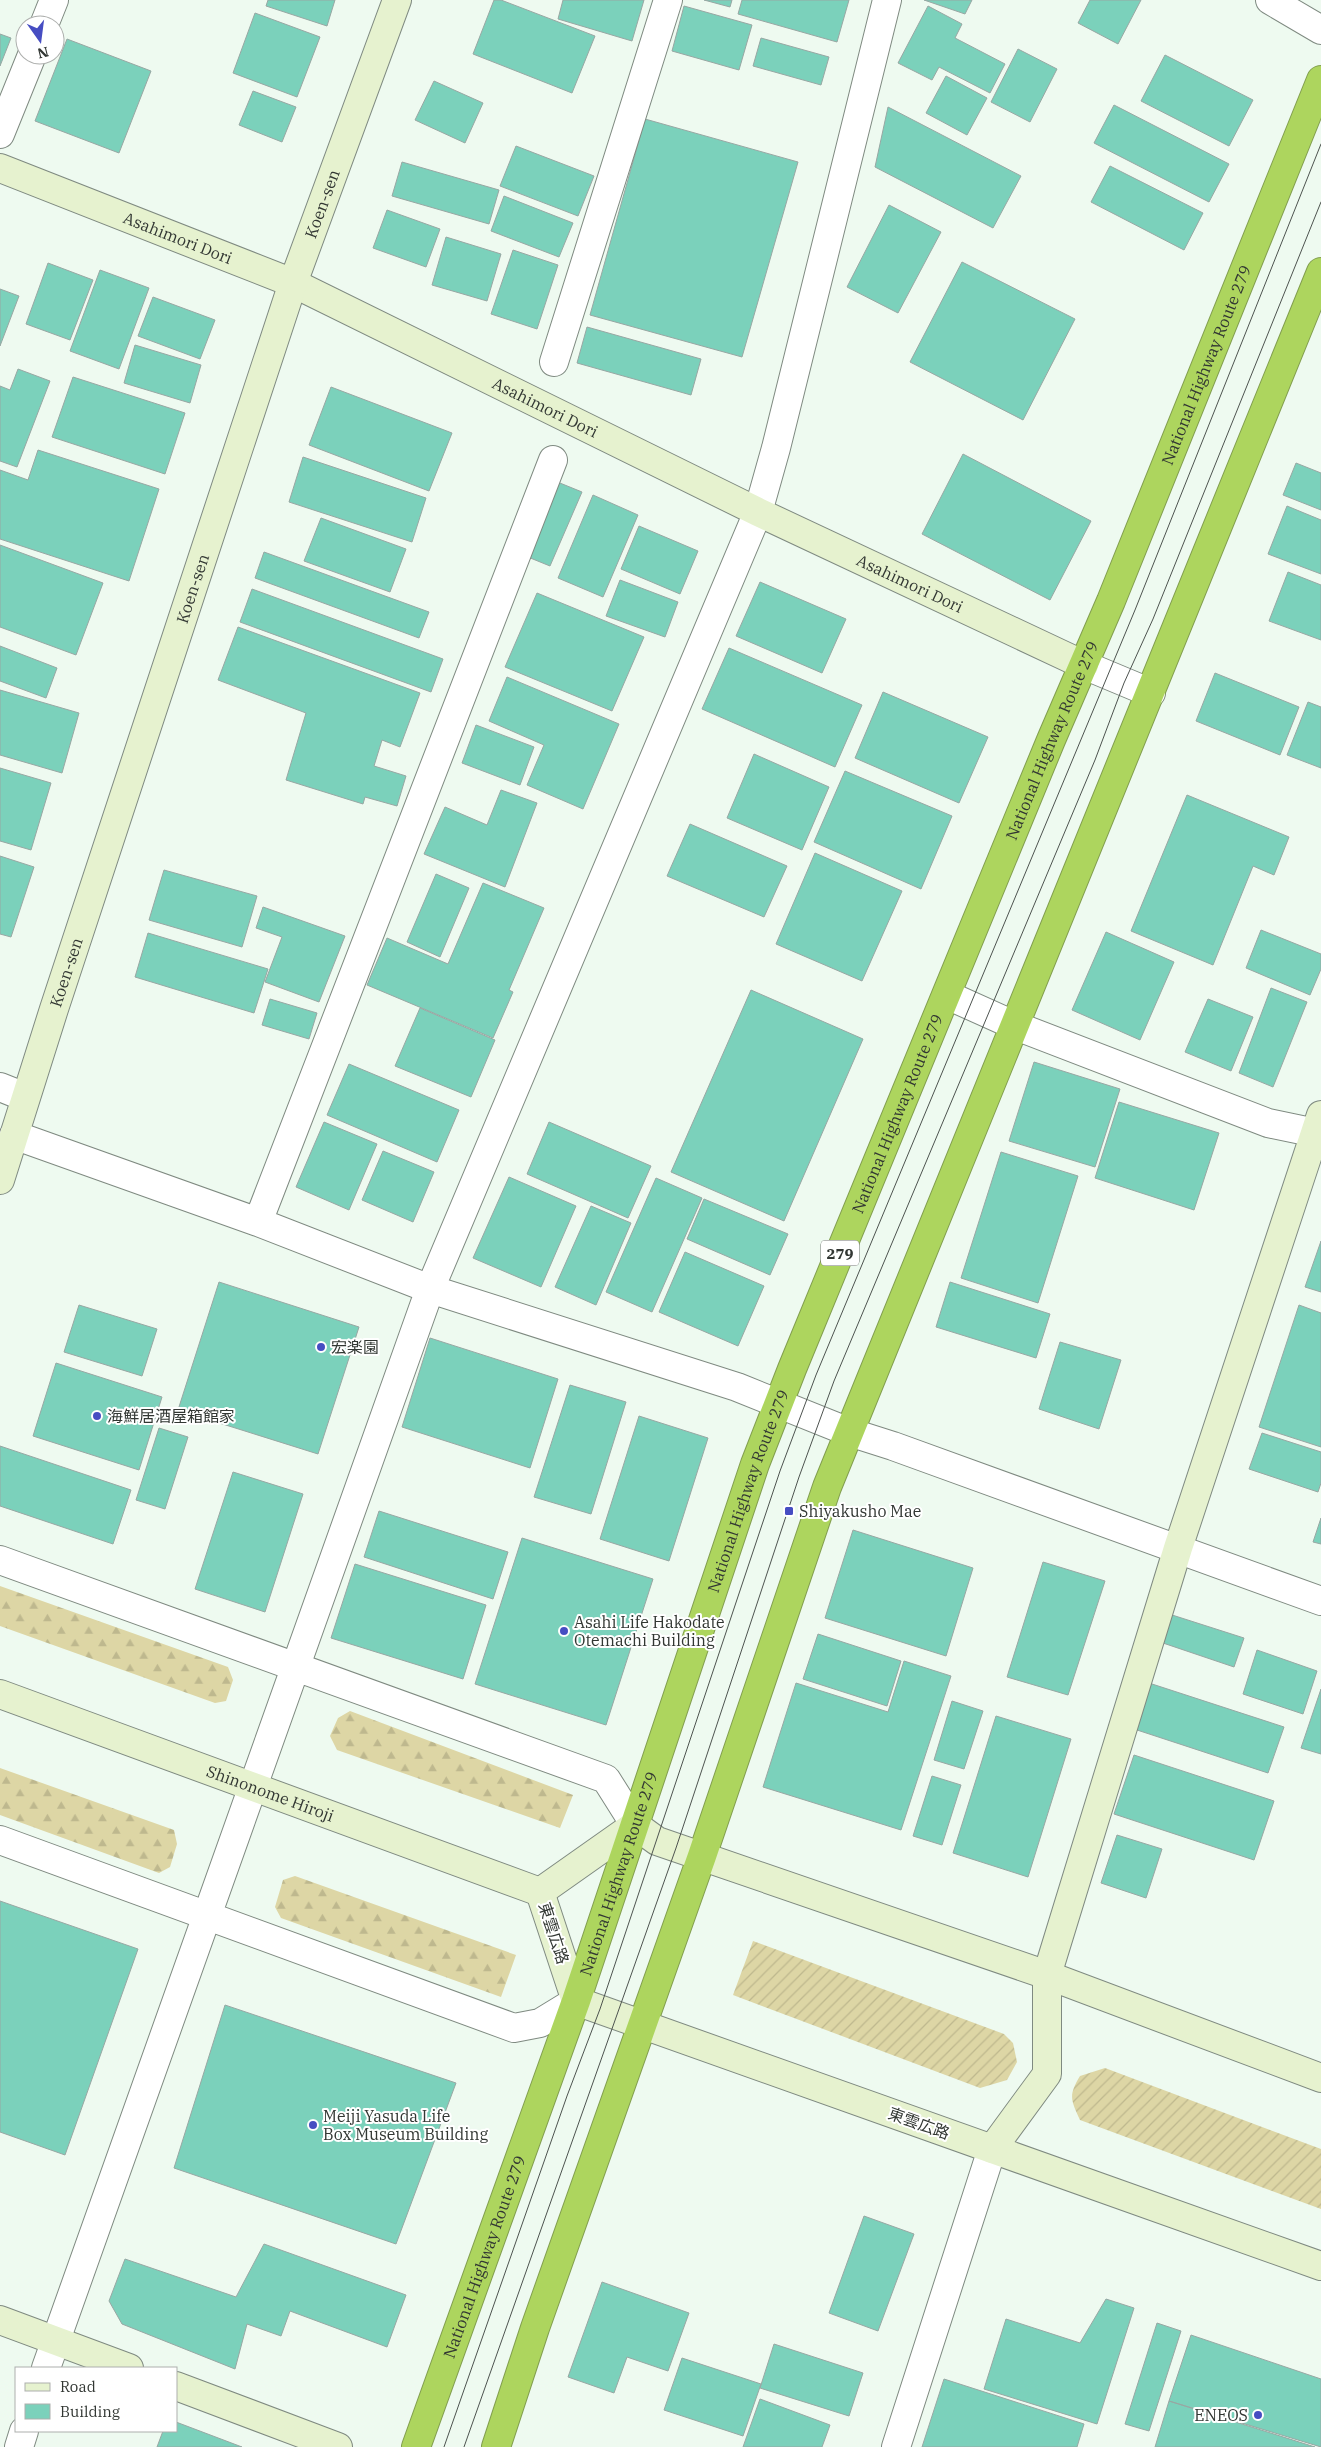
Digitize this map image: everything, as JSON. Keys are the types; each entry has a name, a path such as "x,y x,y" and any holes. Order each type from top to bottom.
{"highway":[{"name":"National Highway Route 279","path":"416,2447 576,2001 755,1464 1319,92"},
{"path":"496,2447 535,2328 702,1856 827,1487 1016,1026 1116,772 1151,693 1321,272"}],"street":[{"path":"48,15 54,0"},
{"name":"Koen-sen","path":"0,1180 25,1097 293,282 397,0"},
{"path":"554,362 668,0"},
{"path":"46,2367 430,1289 758,512 776,448 887,0"},
{"path":"1270,0 1321,30"},
{"path":"0,134 28,65"},
{"name":"Asahimori Dori","path":"0,168 293,282 758,512 1084,665"},
{"path":"258,1222 554,460"},
{"path":"1084,665 1151,693"},
{"path":"896,2447 992,2149 1046,2074 1047,1975 1178,1548 1319,1127 1268,1123 1016,1026 947,995"},
{"path":"0,1088 25,1097"},
{"path":"14,1135 258,1222 430,1289 737,1387 778,1405 850,1432 1178,1548 1321,1601"},
{"path":"0,1560 606,1779 635,1825 658,1841 1047,1975 1321,2078"},
{"name":"Shinonome Hiroji","path":"0,1694 540,1892"},
{"name":"東雲広路","path":"635,1825 540,1892 576,2001 1321,2266"},
{"path":"0,1840 514,2028 540,2023 576,2001"},
{"path":"0,2320 126,2367"},
{"path":"178,2387 338,2447"},
{"path":"19,2447 24,2432"}],"green space":[{"path":"0,1586 228,1667 233,1680 226,1701 215,1703 0,1626"},
{"path":"350,1711 573,1795 560,1828 337,1750 330,1736 338,1718"},
{"path":"0,1768 174,1830 177,1844 170,1867 159,1873 0,1815"},
{"path":"295,1876 516,1955 501,1997 281,1918 275,1907 283,1880"},
{"path":"753,1941 1004,2034 1013,2043 1017,2062 1007,2080 980,2088 733,1995"},
{"path":"1105,2068 1321,2149 1321,2209 1080,2120 1072,2098 1076,2083 1080,2076"}],"building":[{"path":"268,0 335,0 327,26 266,6"},
{"path":"494,0 501,0 595,36 572,93 473,54"},
{"path":"563,0 644,0 632,41 558,19"},
{"path":"704,0 732,0 730,7"},
{"path":"742,0 849,0 837,42 738,14"},
{"path":"924,0 972,0 965,14"},
{"path":"1090,0 1141,0 1118,44 1078,23"},
{"path":"684,6 752,25 739,70 672,51"},
{"path":"928,6 962,24 955,38 1005,64 990,93 939,67 932,80 898,63"},
{"path":"255,13 320,37 297,97 233,73"},
{"path":"0,34 11,38 0,66"},
{"path":"761,38 829,57 821,85 753,66"},
{"path":"67,39 151,71 119,153 35,121 57,65 65,65 65,44"},
{"path":"1018,49 1057,69 1030,122 991,102"},
{"path":"1165,55 1253,100 1229,146 1141,101"},
{"path":"946,76 987,98 967,135 926,113"},
{"path":"434,81 483,103 465,143 415,120"},
{"path":"253,91 296,107 282,142 239,125"},
{"path":"1114,105 1229,164 1209,202 1094,143"},
{"path":"888,107 1021,176 993,228 875,167"},
{"path":"645,119 798,162 742,357 590,315"},
{"path":"516,146 594,176 578,216 500,186"},
{"path":"402,162 499,190 489,224 392,196"},
{"path":"1110,166 1203,213 1184,250 1091,202"},
{"path":"504,196 573,223 559,257 491,231"},
{"path":"889,205 941,232 898,313 847,287"},
{"path":"387,210 440,229 426,267 373,248"},
{"path":"446,237 501,254 487,301 432,285"},
{"path":"513,250 558,265 537,329 491,314"},
{"path":"962,262 1075,319 1023,420 910,362"},
{"path":"48,263 93,280 70,340 26,324"},
{"path":"100,270 149,288 119,369 70,351"},
{"path":"0,289 19,296 0,346"},
{"path":"153,297 215,320 200,359 138,336"},
{"path":"587,327 701,359 691,395 577,363"},
{"path":"135,345 201,365 190,403 124,383"},
{"path":"18,369 50,381 17,467 0,461 0,386 10,390"},
{"path":"73,377 185,413 165,474 52,437"},
{"path":"331,387 452,433 429,491 309,445"},
{"path":"38,450 159,489 129,581 0,539 0,470 28,480"},
{"path":"963,454 1091,521 1050,600 922,534"},
{"path":"303,457 426,498 412,542 289,502"},
{"path":"1296,463 1321,473 1321,510 1283,495"},
{"path":"555,481 582,492 550,566 523,555"},
{"path":"593,495 638,515 603,597 558,578"},
{"path":"1287,506 1321,520 1321,574 1268,554"},
{"path":"321,518 406,549 390,592 304,561"},
{"path":"639,526 698,551 680,594 621,569"},
{"path":"0,545 103,583 76,655 0,627"},
{"path":"264,552 429,612 419,638 255,578"},
{"path":"1288,572 1321,585 1321,640 1269,621"},
{"path":"620,580 678,602 665,637 606,616"},
{"path":"760,582 846,619 822,673 736,636"},
{"path":"252,589 443,659 431,692 240,622"},
{"path":"537,593 644,637 612,711 505,667"},
{"path":"238,627 420,693 400,747 382,740 374,766 406,776 397,806 365,797 363,804 286,780 306,713 218,680"},
{"path":"0,646 57,668 46,698 0,681"},
{"path":"729,648 862,705 835,767 702,709"},
{"path":"1215,673 1299,707 1280,755 1196,721"},
{"path":"507,677 619,724 583,809 527,785 544,745 489,721"},
{"path":"0,690 79,713 62,773 0,755"},
{"path":"883,692 988,737 959,803 855,758"},
{"path":"1308,702 1321,707 1321,768 1287,755"},
{"path":"476,725 534,747 520,785 462,763"},
{"path":"754,754 829,787 802,850 727,818"},
{"path":"0,768 51,783 31,850 0,841"},
{"path":"845,771 952,816 921,889 814,842"},
{"path":"501,790 537,803 505,887 424,854 445,807 487,825"},
{"path":"1187,795 1289,837 1274,875 1253,866 1213,965 1131,931"},
{"path":"690,824 787,866 764,917 667,876"},
{"path":"815,853 902,891 862,981 776,944"},
{"path":"0,856 34,867 11,937 0,934"},
{"path":"164,870 257,896 242,947 149,920"},
{"path":"436,874 469,888 440,957 407,942"},
{"path":"483,883 544,908 509,990 513,992 493,1038 367,985 387,938 448,964"},
{"path":"263,907 345,936 319,1002 265,982 282,937 256,928"},
{"path":"1261,930 1321,954 1321,969 1310,995 1246,968"},
{"path":"1106,932 1174,962 1140,1040 1072,1010"},
{"path":"148,933 268,969 254,1013 135,977"},
{"path":"1271,988 1307,1002 1273,1087 1239,1073"},
{"path":"751,990 863,1039 784,1221 671,1172"},
{"path":"270,999 317,1013 309,1039 262,1025"},
{"path":"1208,999 1253,1017 1231,1071 1185,1052"},
{"path":"420,1008 495,1040 471,1097 395,1066"},
{"path":"1034,1062 1120,1089 1095,1167 1009,1141"},
{"path":"349,1064 459,1110 437,1162 327,1115"},
{"path":"1119,1102 1219,1133 1194,1210 1095,1178"},
{"path":"324,1122 377,1144 349,1210 296,1187"},
{"path":"549,1122 651,1166 628,1218 527,1174"},
{"path":"383,1151 434,1172 413,1222 362,1200"},
{"path":"1001,1152 1078,1176 1038,1303 961,1278"},
{"path":"509,1177 576,1206 541,1287 473,1258"},
{"path":"656,1178 702,1198 652,1312 606,1292"},
{"path":"704,1199 788,1234 770,1275 687,1239"},
{"path":"591,1206 631,1223 596,1305 555,1287"},
{"path":"1321,1241 1321,1292 1305,1287"},
{"path":"685,1252 764,1286 738,1346 659,1312"},
{"path":"219,1282 359,1327 318,1454 178,1410"},
{"path":"950,1282 1050,1314 1036,1358 936,1327"},
{"path":"79,1305 157,1329 142,1376 64,1352"},
{"path":"1299,1305 1321,1313 1321,1447 1259,1427"},
{"path":"430,1338 558,1379 530,1468 402,1427"},
{"path":"1060,1342 1121,1360 1099,1429 1039,1409"},
{"name":"海鮮居酒屋箱館家","path":"56,1363 162,1397 139,1470 33,1436"},
{"path":"570,1385 626,1402 591,1514 534,1497"},
{"path":"639,1416 708,1438 669,1561 600,1539"},
{"path":"159,1428 188,1437 165,1509 136,1500"},
{"path":"1262,1433 1321,1452 1321,1483 1318,1492 1249,1469"},
{"path":"0,1446 131,1490 113,1544 0,1506"},
{"path":"233,1472 303,1494 265,1612 195,1589"},
{"path":"379,1511 508,1552 493,1599 364,1557"},
{"path":"1321,1518 1321,1544 1313,1542"},
{"path":"853,1530 973,1568 946,1656 825,1618"},
{"name":"Asahi Life Hakodate Otemachi Building","path":"522,1538 653,1579 606,1725 475,1684"},
{"path":"1043,1562 1105,1581 1068,1695 1007,1677"},
{"path":"355,1564 486,1605 463,1679 331,1638"},
{"path":"1169,1614 1244,1638 1234,1667 1160,1642"},
{"path":"818,1634 901,1661 887,1706 803,1679"},
{"path":"1257,1650 1317,1671 1303,1714 1243,1694"},
{"path":"904,1661 951,1676 901,1830 763,1787 796,1683 888,1712"},
{"path":"1149,1683 1284,1727 1268,1773 1134,1729"},
{"path":"1321,1689 1321,1754 1301,1748"},
{"path":"952,1701 983,1711 964,1769 934,1760"},
{"path":"996,1716 1071,1739 1028,1877 953,1853"},
{"path":"1134,1755 1274,1801 1254,1860 1114,1814"},
{"path":"932,1776 961,1785 942,1845 913,1836"},
{"path":"1117,1835 1162,1849 1146,1898 1101,1883"},
{"path":"0,1901 138,1949 65,2155 0,2132"},
{"name":"Meiji Yasuda Life Box Museum Building","path":"225,2005 456,2083 396,2244 174,2168"},
{"path":"864,2216 914,2234 878,2331 829,2313"},
{"path":"264,2244 406,2295 387,2347 290,2311 281,2336 247,2324 235,2369 122,2324 109,2301 125,2259 236,2297"},
{"path":"602,2282 689,2313 668,2371 627,2357 614,2393 568,2377"},
{"path":"1106,2299 1134,2308 1097,2424 984,2389 1006,2319 1080,2343"},
{"path":"1157,2323 1181,2331 1149,2431 1125,2424"},
{"path":"1191,2335 1321,2379 1321,2447 1169,2401"},
{"path":"774,2344 863,2373 849,2416 760,2388"},
{"path":"682,2358 761,2384 743,2436 664,2410"},
{"path":"944,2379 1084,2424 1077,2447 922,2447"},
{"path":"760,2399 830,2425 822,2447 743,2447"},
{"path":"1169,2401 1315,2447 1155,2447"},
{"path":"178,2423 242,2447 157,2447 163,2432 178,2432"}],"tram line":[{"path":"444,2447 567,2096 600,2009 780,1471 816,1375 1135,610 1321,144"},
{"path":"464,2447 676,1848 799,1477 834,1381 1095,760 1124,683 1153,619 1321,202"}],"place":[{"name":"宏楽園","path":"321,1347"},
{"name":"海鮮居酒屋箱館家","path":"97,1416"},
{"name":"Shiyakusho Mae","path":"789,1511"},
{"name":"Asahi Life Hakodate Otemachi Building","path":"564,1631"},
{"name":"Meiji Yasuda Life Box Museum Building","path":"313,2125"},
{"name":"ENEOS","path":"1258,2415"}]}
